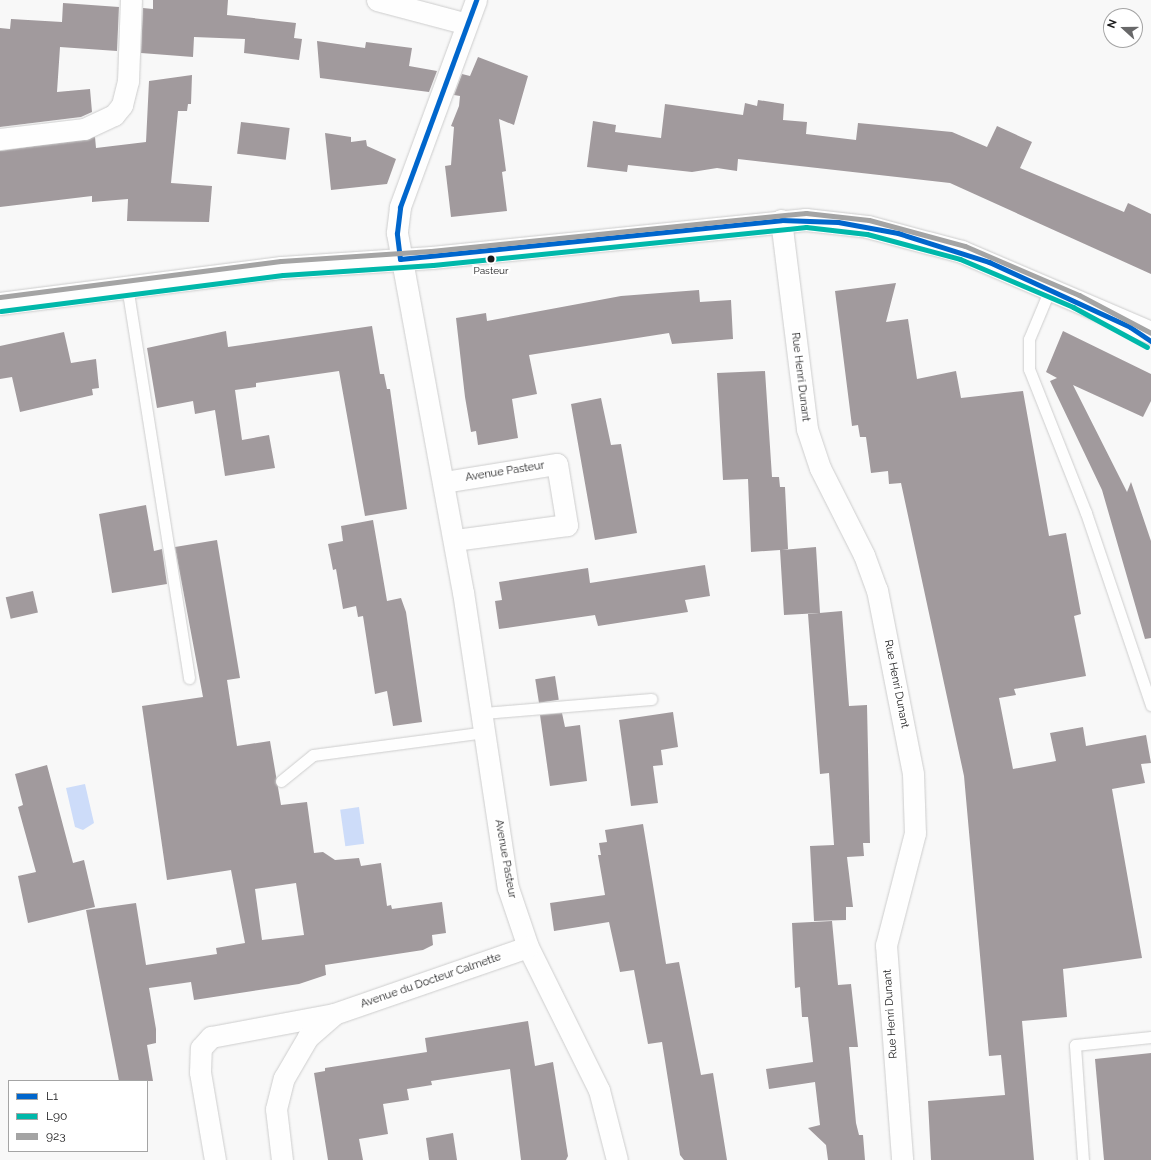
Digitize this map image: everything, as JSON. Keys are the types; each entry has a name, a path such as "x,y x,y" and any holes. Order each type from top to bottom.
{"main road":[{"path":"0,304 127,286 781,220 838,222 898,233 962,252 1050,289 1130,327 1151,341"},
{"path":"1130,327 1151,333"}],"street":[{"path":"0,139 84,129 114,115 122,105 128,81 132,0"},
{"path":"377,0 467,24"},
{"name":"Avenue Pasteur","path":"476,0 400,207 397,232 400,259 454,540 484,722 508,888 528,947 599,1090 617,1160"},
{"name":"Rue Henri Dunant","path":"781,220 807,429 820,468 874,580 913,774 915,833 886,945 902,1160"},
{"name":"Avenue Pasteur","path":"444,482 557,464 566,525 454,540"},
{"name":"Avenue du Docteur Calmette","path":"215,1160 200,1072 199,1058 205,1042 220,1033 334,1014 528,947"},
{"name":"Avenue du Docteur Calmette","path":"282,1160 276,1109 284,1078 308,1037 334,1014"}],"lane":[{"path":"127,286 189,678"},
{"path":"1050,289 1029,339 1029,369 1086,513 1151,705"},
{"path":"281,781 313,755 484,722 651,699"},
{"path":"1083,1160 1075,1045 1151,1037"}],"water":[{"path":"85,784 94,823 83,830 75,827 66,788"},
{"path":"359,807 364,844 345,846 340,810"}],"building":[{"path":"153,0 228,0 227,15 296,23 294,38 302,39 299,60 244,53 245,39 194,37 193,57 141,53 143,8 153,9"},
{"path":"63,3 119,7 117,51 60,47 57,92 90,89 92,112 81,117 0,127 0,28 10,29 11,19 62,22"},
{"path":"317,41 365,48 366,42 412,48 409,66 437,71 429,92 320,78"},
{"path":"478,57 528,76 514,125 499,119 506,171 502,172 507,211 451,217 445,166 451,165 454,127 451,126 459,106 460,96 454,95 462,74 470,76"},
{"path":"192,75 191,104 188,104 187,111 178,111 171,183 212,186 209,222 127,221 128,199 92,202 92,196 0,207 0,151 95,137 96,148 146,142 149,81"},
{"path":"758,100 784,104 783,120 807,122 806,134 856,140 858,123 952,132 987,147 997,126 1032,142 1020,168 1124,212 1128,203 1151,214 1151,274 950,183 738,159 737,171 717,168 692,172 628,165 627,172 587,167 593,121 616,125 615,132 661,138 665,104 743,115 745,103 757,106"},
{"path":"241,122 290,128 286,160 237,154"},
{"path":"325,133 351,137 351,142 366,140 367,146 396,159 387,184 331,190"},
{"path":"896,283 886,322 908,319 917,379 956,371 961,398 1023,391 1049,536 1066,533 1081,614 1074,616 1086,676 1014,689 1016,695 999,698 1013,769 1056,761 1050,733 1083,727 1086,746 1146,735 1151,763 1141,764 1145,783 1112,789 1142,958 1063,969 1067,1017 1022,1021 1034,1160 931,1160 928,1101 1005,1095 1001,1055 989,1056 964,776 901,483 889,484 888,471 871,473 866,437 860,437 858,425 852,426 835,291"},
{"path":"699,290 700,302 731,300 733,339 672,344 669,333 529,355 537,394 512,399 518,438 478,445 476,431 471,432 465,397 456,318 486,313 487,321 621,296"},
{"path":"372,326 380,374 384,374 387,389 390,389 407,509 365,516 339,371 256,383 256,387 235,390 242,440 269,435 275,468 225,476 215,410 195,414 193,401 157,408 147,348 226,331 228,347"},
{"path":"1063,331 1151,374 1151,401 1143,417 1073,385 1127,492 1131,482 1151,541 1151,638 1145,639 1102,490 1050,381 1057,378 1046,372"},
{"path":"64,332 71,363 96,359 99,388 92,389 93,395 20,412 12,377 0,379 0,346"},
{"path":"765,371 772,477 779,477 780,487 785,487 788,549 782,550 816,547 820,613 784,615 780,550 751,552 748,479 723,480 717,373"},
{"path":"601,398 611,445 621,444 637,533 595,540 571,404"},
{"path":"146,505 154,551 162,549 167,584 112,593 99,514"},
{"path":"373,520 387,601 401,598 406,612 422,722 393,726 387,691 375,694 363,616 358,617 356,606 343,609 336,569 333,570 328,544 343,541 341,526"},
{"path":"217,540 240,678 227,680 237,746 270,741 281,805 307,802 314,853 323,852 335,860 359,858 361,866 381,863 387,906 391,905 392,909 442,902 446,933 432,935 433,945 423,950 325,965 326,975 299,984 194,1000 191,982 149,988 156,1029 156,1043 147,1045 153,1081 119,1080 86,910 136,903 146,965 217,954 216,948 245,943 231,870 167,880 142,706 203,697 175,547","holes":["296,883 304,935 262,940 255,889"]},
{"path":"705,565 710,596 685,600 688,612 598,626 595,615 499,629 495,601 502,600 499,582 588,568 590,583"},
{"path":"33,591 38,612 11,619 6,597"},
{"path":"842,611 849,706 867,705 870,843 863,843 864,856 847,857 853,907 846,907 846,920 814,921 810,846 834,845 829,773 820,774 808,614"},
{"path":"555,676 559,700 539,703 535,679"},
{"path":"673,712 678,747 661,750 663,765 653,766 658,803 631,806 619,720"},
{"path":"562,713 565,727 580,725 587,781 550,786 540,715"},
{"path":"47,765 73,863 84,860 95,907 28,923 18,876 36,872 18,807 23,805 15,774"},
{"path":"643,824 666,964 679,962 701,1075 713,1073 727,1160 684,1160 680,1155 662,1042 648,1044 634,970 620,972 609,922 554,931 550,903 605,895 598,855 601,855 599,843 607,842 605,830"},
{"path":"832,921 838,985 851,984 858,1047 849,1047 856,1123 859,1135 863,1135 865,1160 828,1160 826,1145 808,1128 820,1125 815,1082 769,1089 766,1069 813,1062 808,1017 802,1017 800,987 795,988 792,923"},
{"path":"528,1021 535,1066 553,1062 568,1156 566,1160 521,1160 510,1069 431,1081 432,1085 407,1089 409,1100 383,1104 388,1134 359,1139 363,1160 328,1160 314,1073 325,1071 325,1068 427,1052 425,1038"},
{"path":"1151,1053 1151,1160 1104,1160 1095,1059"},
{"path":"453,1133 457,1160 429,1160 426,1138"}],"transit line":[{"name":"L1","path":"400,259 397,233 400,207 476,0"},
{"name":"923","path":"0,297 281,261 431,251 806,213 869,220 965,246 1079,295 1151,333"},
{"name":"L1","path":"400,259 781,220 838,222 898,233 989,262 1130,327 1151,341"},
{"name":"L90","path":"1,311 283,275 433,265 806,227 867,234 960,259 1073,307 1147,347"}],"place":[{"name":"Pasteur","path":"491,259"}]}
